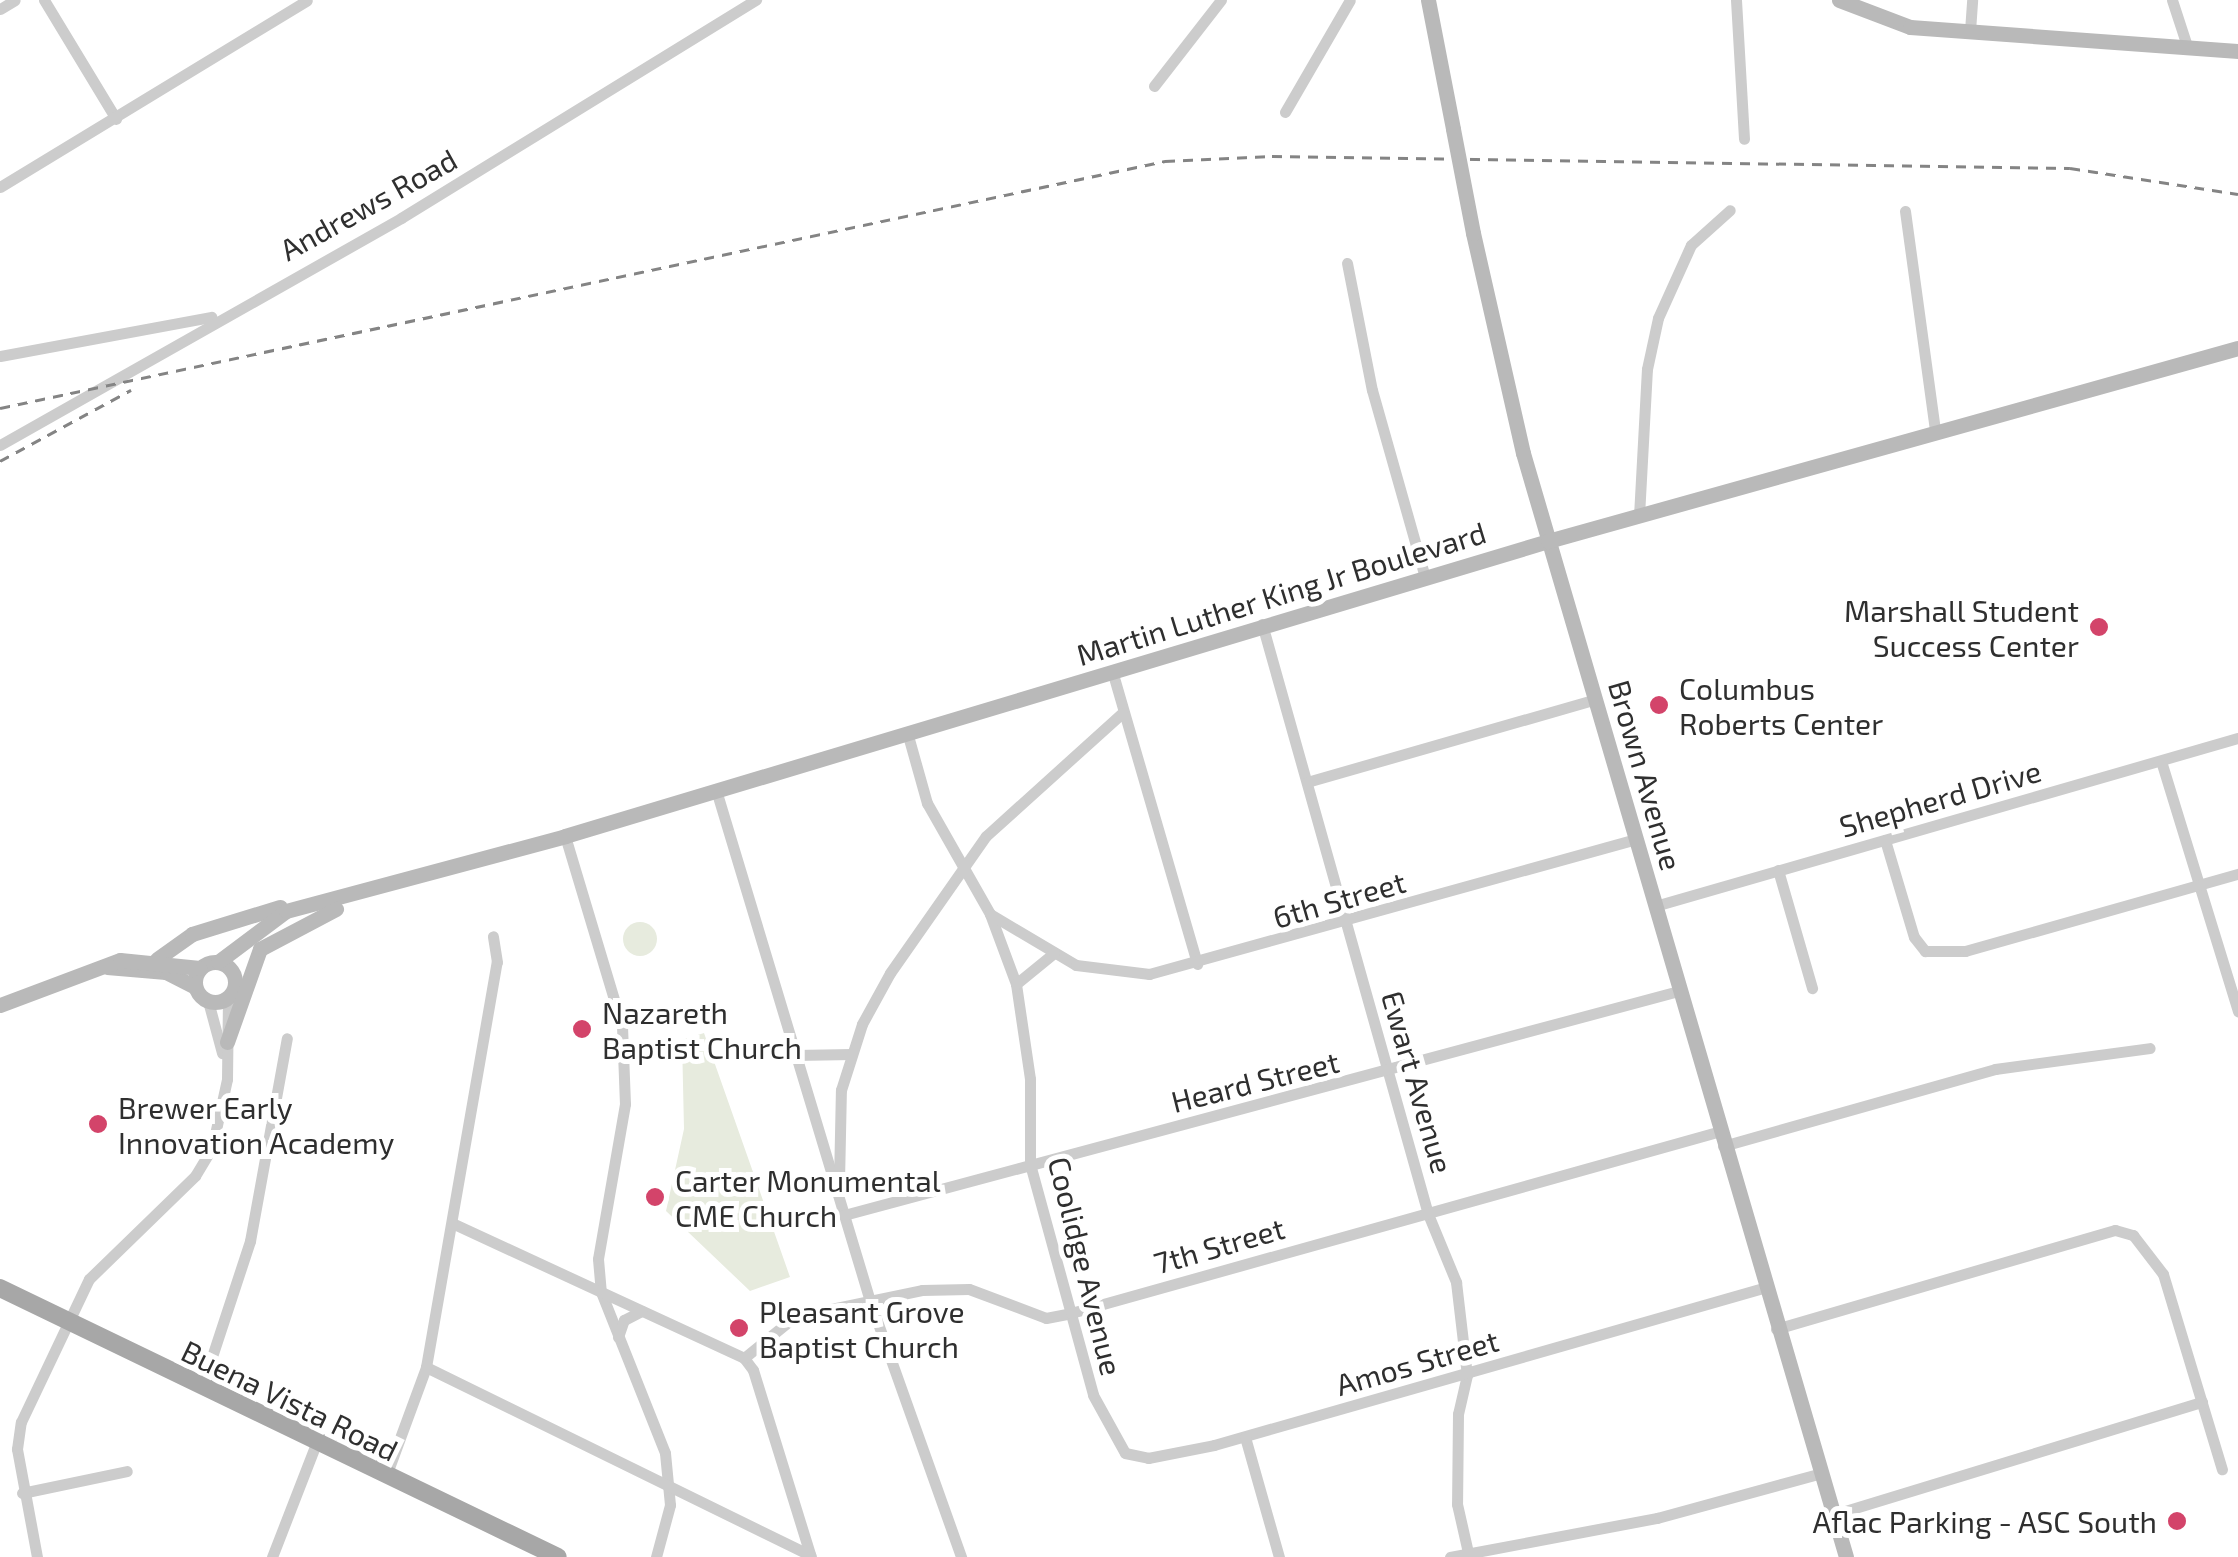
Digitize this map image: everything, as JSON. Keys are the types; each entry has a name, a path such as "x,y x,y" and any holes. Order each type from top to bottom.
{"main road":[{"name":"Brown Avenue","path":"1428,0 1496,352 1763,1288 1846,1557"},
{"path":"1839,0 1886,23 2238,51"},
{"name":"Martin Luther King Jr Boulevard","path":"218,962 274,916 564,836 1548,541 2238,348"},
{"path":"227,1042 260,949 352,897"},
{"name":"Martin Luther King Jr Boulevard","path":"157,960 215,926 307,898 352,897"},
{"name":"Martin Luther King Jr Boulevard","path":"236,980 254,945 323,905"},
{"name":"Martin Luther King Jr Boulevard","path":"0,1005 120,960 157,960 200,968"},
{"path":"218,962 236,980 228,998 208,1002 195,987 200,968 218,962"},
{"name":"Martin Luther King Jr Boulevard","path":"107,968 166,972 195,987"},
{"name":"Buena Vista Road","path":"0,1288 558,1557"}],"street":[{"path":"0,8 15,0"},
{"path":"44,0 116,119"},
{"path":"0,187 307,0"},
{"name":"Andrews Road","path":"0,444 220,315 401,218 756,0"},
{"path":"1154,86 1222,0"},
{"path":"1285,112 1350,0"},
{"path":"1736,0 1744,139"},
{"path":"1970,31 1972,0"},
{"path":"2172,0 2187,46"},
{"path":"1639,516 1647,369 1658,318 1692,245 1730,210"},
{"path":"1905,212 1935,430"},
{"path":"1347,263 1372,390 1425,577"},
{"path":"0,356 220,315"},
{"name":"Ewart Avenue","path":"1262,624 1428,1214 1456,1282 1466,1375 1456,1457 1469,1554"},
{"path":"1113,674 1196,964"},
{"path":"1307,782 1596,699"},
{"path":"839,1198 842,1090 852,1054 890,973 986,836 1122,713"},
{"name":"Coolidge Avenue","path":"907,732 927,803 990,914 1016,984 1030,1078 1030,1164 1102,1416"},
{"name":"Shepherd Drive","path":"1654,906 2238,738"},
{"path":"2161,761 2238,1011"},
{"path":"716,790 870,1301 962,1557"},
{"path":"564,836 617,1002 626,1057 624,1104 600,1235 601,1292 658,1432 669,1486 656,1557"},
{"name":"6th Street","path":"990,914 1076,965 1129,973 1196,964 1636,839"},
{"path":"1885,840 1914,937 1934,952 1965,952 2238,874"},
{"path":"1778,870 1812,988"},
{"path":"386,1476 426,1366 497,962 493,936"},
{"path":"1016,984 1054,953"},
{"name":"Heard Street","path":"844,1215 1390,1072 1678,991"},
{"path":"38,1557 16,1449 21,1422 89,1279 204,1162 222,1111 228,998"},
{"path":"208,1002 225,1062"},
{"path":"202,1388 250,1241 287,1038"},
{"name":"7th Street","path":"744,1358 788,1322 870,1301 945,1288 969,1289 1046,1318 1428,1214 1995,1070 2150,1048"},
{"path":"795,1055 852,1054"},
{"path":"452,1223 744,1358 754,1370 811,1556"},
{"path":"1776,1329 2115,1230 2132,1235 2162,1274 2222,1469"},
{"name":"Amos Street","path":"1102,1416 1125,1453 1148,1458 1246,1436 1763,1288"},
{"path":"618,1337 624,1320 642,1311"},
{"path":"426,1366 811,1556"},
{"path":"1832,1515 2202,1402"},
{"path":"1246,1436 1279,1557"},
{"path":"272,1557 317,1440"},
{"path":"22,1493 127,1471"},
{"path":"1450,1557 1657,1518 1818,1474"}],"shaded area":[{"path":"640,922 652,927 657,939 652,951 640,956 628,951 623,939 628,927"},
{"path":"704,1033 790,1277 750,1291 666,1211 684,1129 682,1040"}],"railway":[{"path":"0,408 1165,161 1272,156 2070,168 2238,194"},
{"path":"0,461 131,390"}],"place":[{"name":"Marshall Student Success Center","path":"2099,627"},
{"name":"Columbus Roberts Center","path":"1659,705"},
{"name":"Nazareth Baptist Church","path":"582,1029"},
{"name":"Brewer Early Innovation Academy","path":"98,1124"},
{"name":"Carter Monumental CME Church","path":"655,1197"},
{"name":"Pleasant Grove Baptist Church","path":"739,1328"},
{"name":"Aflac Parking - ASC South","path":"2177,1521"}]}
